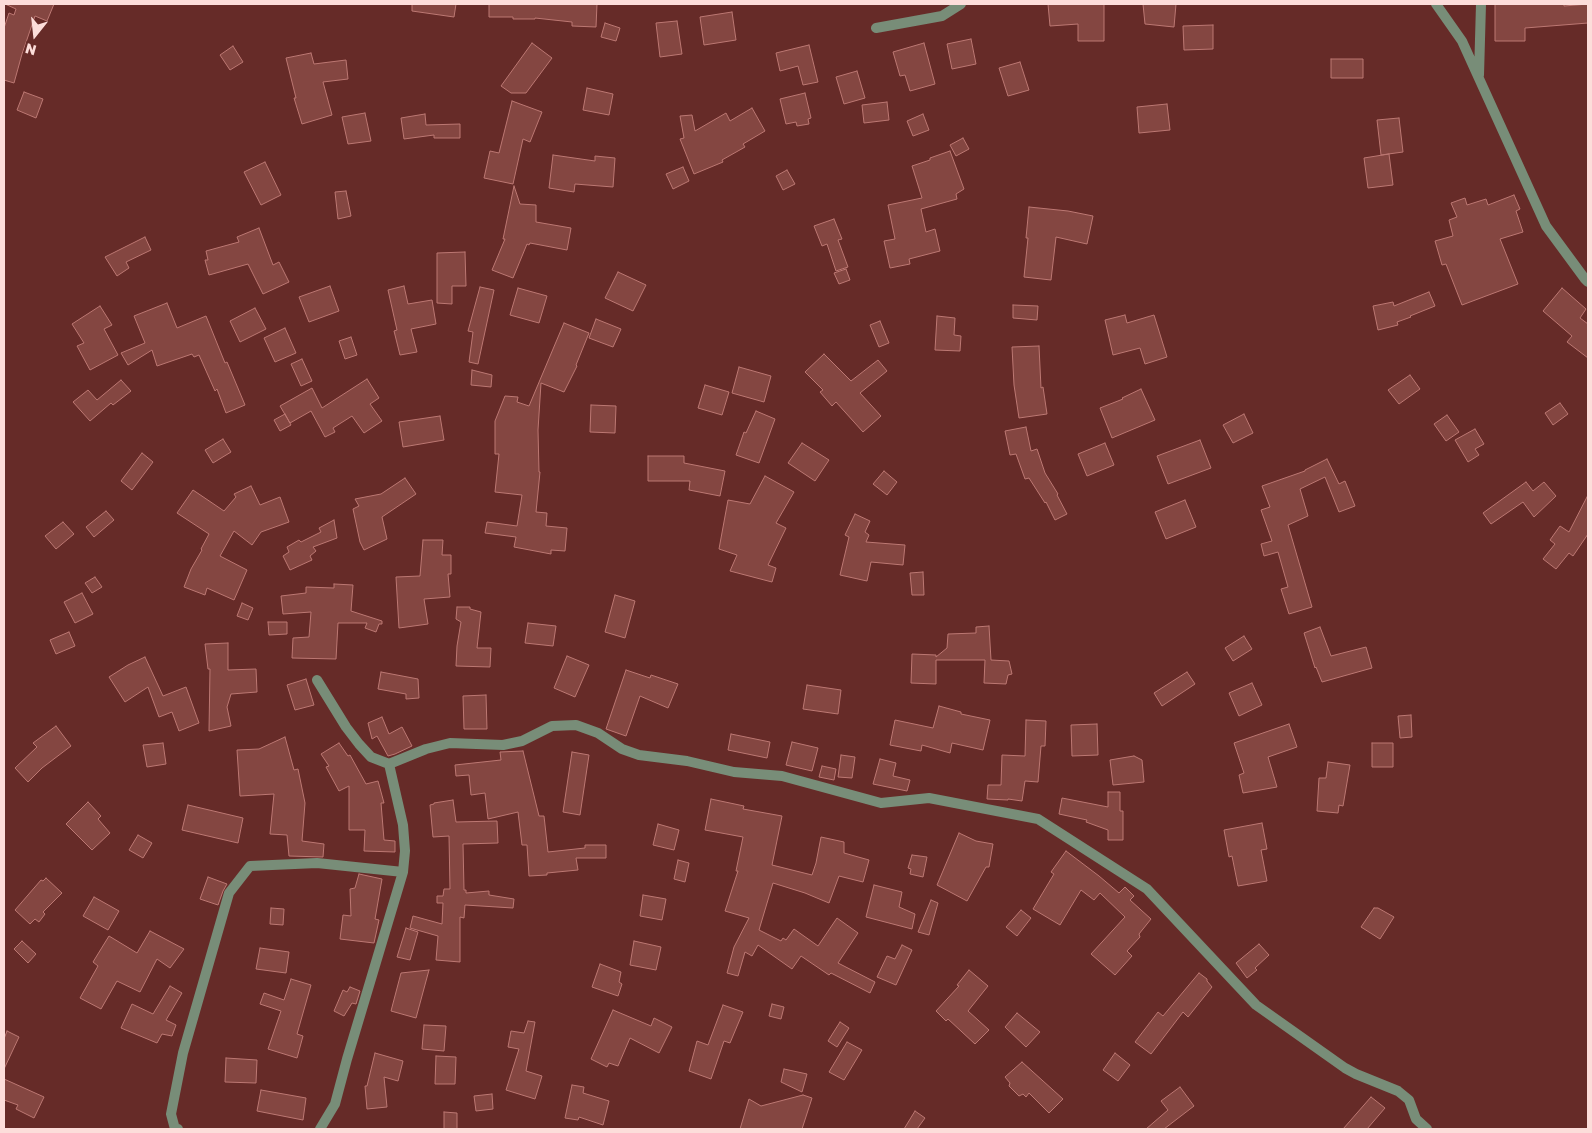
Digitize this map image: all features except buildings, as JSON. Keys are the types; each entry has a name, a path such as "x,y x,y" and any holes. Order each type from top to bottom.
{"street":[{"path":"876,28 942,16 961,4"},
{"path":"1436,4 1462,41 1546,226 1588,282"},
{"path":"1479,78 1481,4"},
{"path":"317,680 346,727 359,744 371,757 389,764 426,749 450,743 504,745 522,741 552,726 576,725 598,733 622,749 639,755 687,761 734,772 782,776 881,803 929,798 1038,819 1147,889 1256,1005 1345,1068 1398,1090 1409,1100 1416,1119 1426,1129"},
{"path":"320,1129 335,1104 403,872 405,851 404,825 389,764"},
{"path":"178,1129 175,1129 171,1114 183,1053 229,893 250,866 317,863 403,872"}]}
